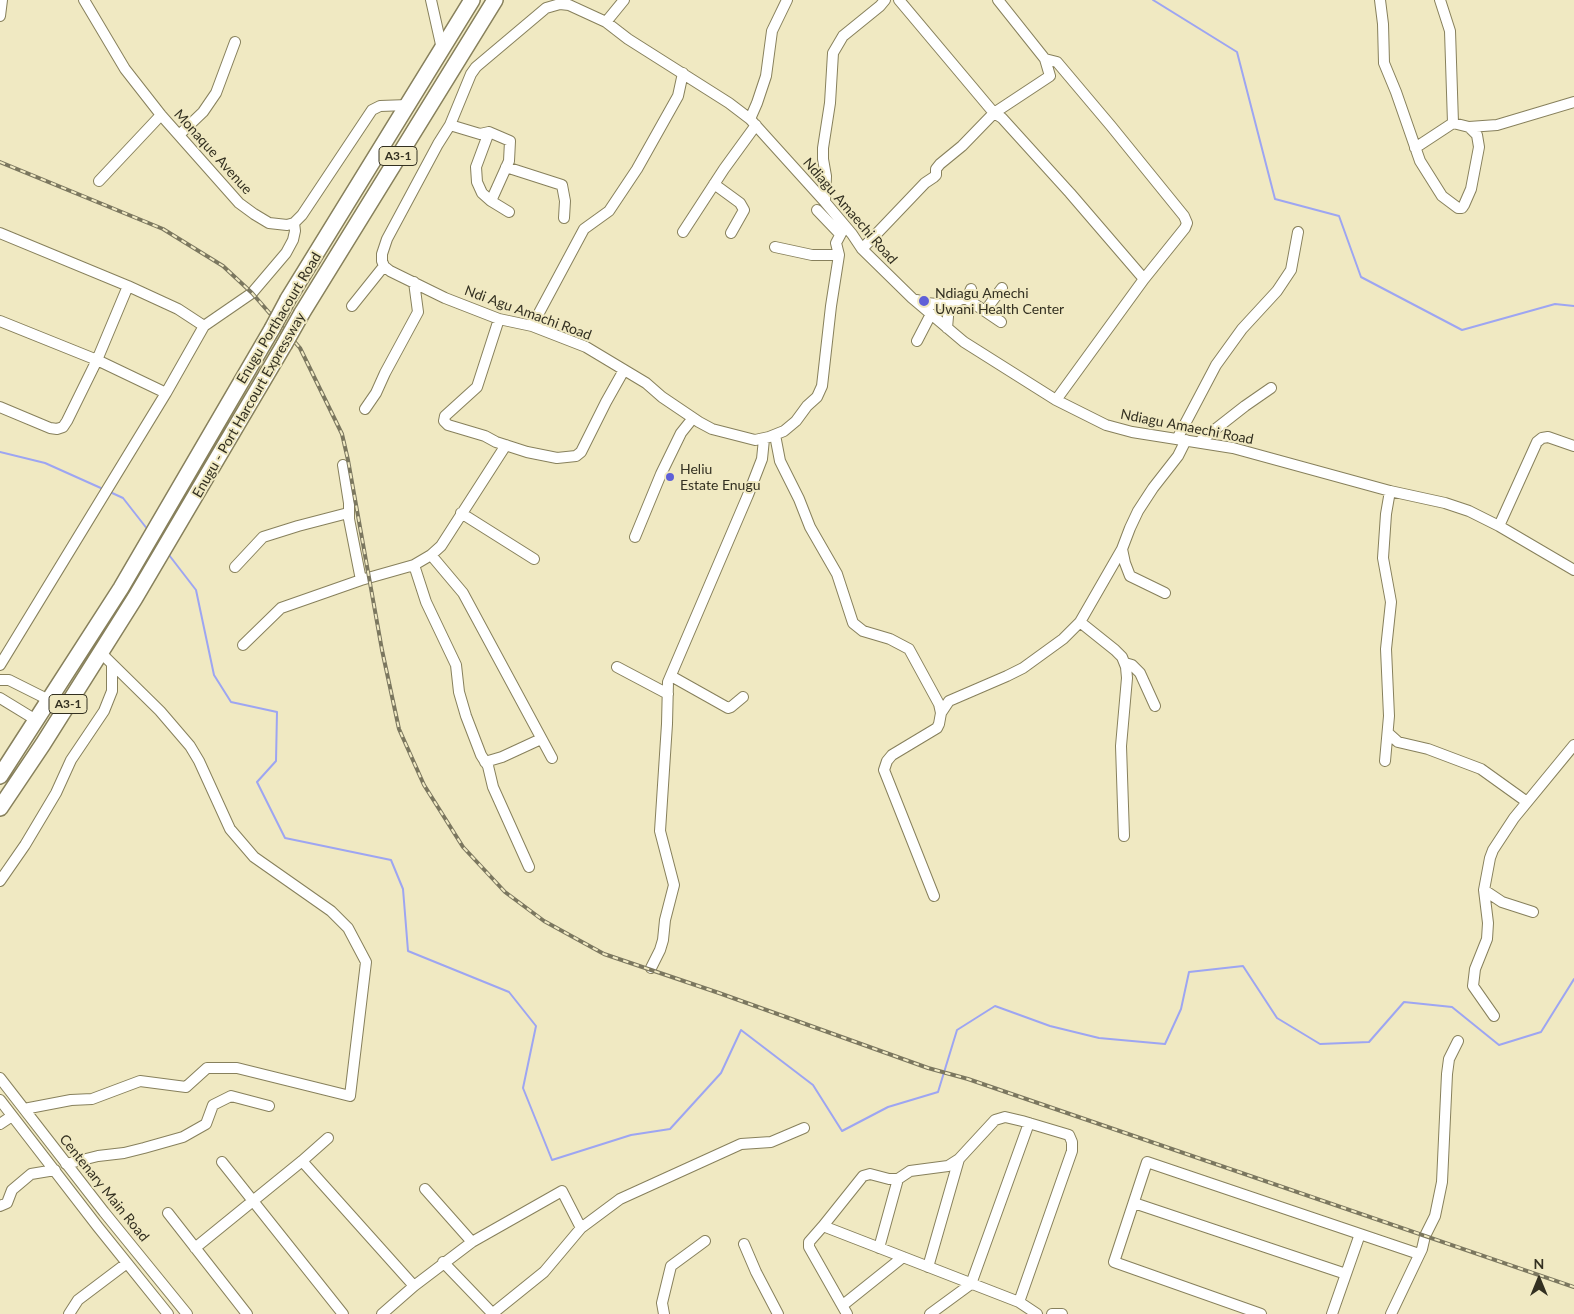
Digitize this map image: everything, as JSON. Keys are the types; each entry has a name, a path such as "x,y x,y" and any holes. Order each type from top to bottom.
{"highway":[{"name":"Enugu Porthacourt Road","path":"0,776 121,588 288,299 472,0"},
{"name":"Enugu - Port Harcourt Expressway","path":"0,808 43,744 135,598 302,313 495,0"}],"street":[{"path":"0,16 2,0"},
{"name":"Monaque Avenue","path":"84,0 124,69 161,115 239,203 254,214 276,225 294,223"},
{"path":"432,0 442,49"},
{"path":"606,22 624,0"},
{"path":"683,232 753,122 766,76 772,31 787,0"},
{"path":"825,202 826,176 823,148 830,103 833,53 843,36 885,0"},
{"path":"899,0 994,113 1002,118 1064,186 1144,279"},
{"path":"862,249 925,183 936,175 936,169 940,164 962,146 994,113 1050,76 1045,59 998,0"},
{"path":"1380,0 1384,63 1415,148 1424,170 1442,196 1455,206 1462,208 1471,189 1479,147 1477,135 1469,127"},
{"path":"1440,0 1450,31 1452,122"},
{"name":"Ndiagu Amaechi Road","path":"471,74 530,20 546,8 560,4 570,5 606,22 628,39 729,103 753,122 825,202 843,230 912,298 964,342 1056,400 1106,425 1132,432 1233,448 1468,511 1574,570"},
{"path":"179,135 199,116 216,92 235,42"},
{"path":"1045,59 1057,62 1184,216 1187,223 1056,400"},
{"path":"352,306 384,266 382,254 387,239 450,125 471,74 456,63"},
{"path":"532,326 584,229 609,211 637,169 678,96 683,73"},
{"path":"1452,122 1469,127 1497,125 1574,102"},
{"path":"0,665 166,393 204,326 252,292 286,252 293,240 294,223 302,215 372,110 380,106 408,105"},
{"path":"99,180 161,115"},
{"path":"1415,148 1452,122"},
{"path":"450,125 480,134 490,132 510,141 509,161 491,201"},
{"path":"490,132 476,168 478,185 491,201 509,212"},
{"path":"506,167 562,185 565,201 564,218"},
{"path":"714,184 740,203 744,210 731,233"},
{"path":"818,210 843,230"},
{"name":"Ndi Agu Amachi Road","path":"384,266 390,271 445,298 499,319 532,326 586,347 646,383 662,397 693,418 712,428 755,440 764,439 784,431 796,421 807,406 817,397 822,386 839,255 836,243 843,230"},
{"path":"941,712 950,701 1023,668 1063,639 1080,622 1122,549 1138,511 1178,456 1182,440 1216,365 1242,329 1277,290 1291,270 1298,232"},
{"path":"0,233 128,286 178,309 204,326"},
{"path":"775,247 812,255 839,255"},
{"path":"365,409 376,393 418,312 414,282"},
{"path":"0,407 50,428 57,429 63,427 97,360 128,286"},
{"path":"985,310 1002,288"},
{"path":"912,298 926,303 950,305 969,294 1000,322"},
{"path":"947,328 950,305"},
{"path":"917,341 931,314"},
{"path":"499,319 477,387 445,416 444,421 448,425 485,436 506,445 557,458 576,456 581,452 624,370"},
{"path":"0,321 97,360 166,393"},
{"path":"1199,442 1271,388"},
{"path":"635,537 661,474 681,433 693,418"},
{"path":"775,435 780,461 799,499 810,527 837,574 853,623 863,631 890,639 909,649 937,698 941,712 937,728 892,755 886,761 884,770 934,896"},
{"path":"1498,526 1537,442 1542,438 1548,438 1574,446"},
{"path":"651,968 663,940 665,920 674,885 660,831 668,682 748,495 762,459 764,439"},
{"path":"243,645 281,608 361,580 414,565 431,555 441,546 506,445"},
{"path":"343,465 349,503 348,513 361,580"},
{"path":"1385,761 1389,695 1386,674 1386,649 1391,602 1383,558 1386,514 1390,491"},
{"path":"235,567 263,537 348,513"},
{"path":"461,513 534,558"},
{"path":"1122,549 1130,576 1166,593"},
{"path":"431,555 463,593 552,758"},
{"path":"414,565 426,602 456,665 459,692 466,716 485,762 493,788 528,867"},
{"path":"1080,622 1115,650 1122,657 1125,664 1127,678 1121,746 1124,836"},
{"path":"24,1109 71,1100 92,1099 140,1081 186,1087 207,1068 237,1068 350,1096 366,962 348,928 331,911 254,857 230,829 200,761 190,746 160,710 100,652"},
{"path":"0,881 25,845 56,792 71,760 104,711 112,691 112,664"},
{"path":"1125,664 1132,665 1140,673 1155,706"},
{"path":"617,667 668,694"},
{"path":"671,676 728,708 732,707 743,697"},
{"path":"0,680 9,680 49,700"},
{"path":"0,698 36,720"},
{"path":"937,698 950,701"},
{"path":"1388,733 1398,742 1428,749 1481,769 1527,802"},
{"path":"485,762 502,757 541,740"},
{"path":"1494,1016 1474,986 1475,969 1487,939 1488,924 1484,890 1486,870 1493,850 1527,802 1574,745"},
{"path":"1484,890 1502,902 1533,912"},
{"path":"1391,1314 1435,1216 1442,1182 1447,1074 1449,1059 1458,1041"},
{"name":"Centenary Main Road","path":"0,1078 104,1212 187,1314"},
{"path":"66,1164 98,1156 137,1150 184,1137 206,1124 213,1105 231,1096 268,1106"},
{"name":"Centenary Main Road","path":"0,1100 92,1220 168,1314"},
{"path":"0,1124 12,1116"},
{"path":"903,1257 845,1309 809,1247 809,1242 864,1176 870,1174 889,1179 898,1178 910,1171 948,1166 959,1159 995,1120 1005,1117 1069,1135 1072,1142 1072,1151 1018,1302"},
{"path":"930,1314 971,1284 1029,1123"},
{"path":"443,1262 492,1314 544,1272 581,1228 620,1199 741,1144 772,1142 804,1128"},
{"path":"195,1248 328,1138"},
{"path":"928,1267 959,1159"},
{"path":"302,1161 414,1286"},
{"path":"222,1162 254,1200 342,1314"},
{"path":"1262,1314 1114,1262 1147,1162 1419,1254"},
{"path":"0,1206 7,1204 12,1190 31,1174 55,1170"},
{"path":"879,1248 898,1178"},
{"path":"425,1189 472,1242"},
{"path":"382,1314 443,1262 472,1242 562,1191 581,1228"},
{"path":"1134,1203 1346,1274"},
{"path":"92,1220 104,1212"},
{"path":"168,1214 247,1314"},
{"path":"823,1226 1018,1302 1037,1314"},
{"path":"1332,1314 1360,1234"},
{"path":"664,1314 662,1303 670,1266 705,1240"},
{"path":"744,1244 778,1314"},
{"path":"69,1314 78,1300 127,1263"},
{"path":"1052,1314 1062,1314"}],"waterway":[{"path":"1153,0 1237,52 1275,199 1339,216 1361,277 1462,330 1555,304 1574,306"},
{"path":"0,452 45,463 103,489"},
{"path":"110,492 123,498 148,530"},
{"path":"169,555 196,590 214,675 231,702 277,712 276,761 257,782 285,838 391,860 403,889 408,951 509,992 536,1026 523,1088 552,1160 631,1135 670,1129 721,1073 741,1030 813,1085 842,1131 888,1107 938,1092 957,1030 995,1006 1050,1026 1099,1038 1165,1044 1181,1009 1189,972 1243,966 1277,1018 1320,1044 1369,1042 1404,1002 1452,1007 1499,1045 1541,1032 1574,979"}],"railway":[{"path":"0,162 163,229 223,266 252,293 300,348 342,434 382,650 399,729 424,785 463,847 505,892 544,921 604,954 928,1068 968,1079 1574,1287"}],"place":[{"name":"Ndiagu Amechi Uwani Health Center","path":"924,301"},
{"name":"Heliu Estate Enugu","path":"670,477"}]}
